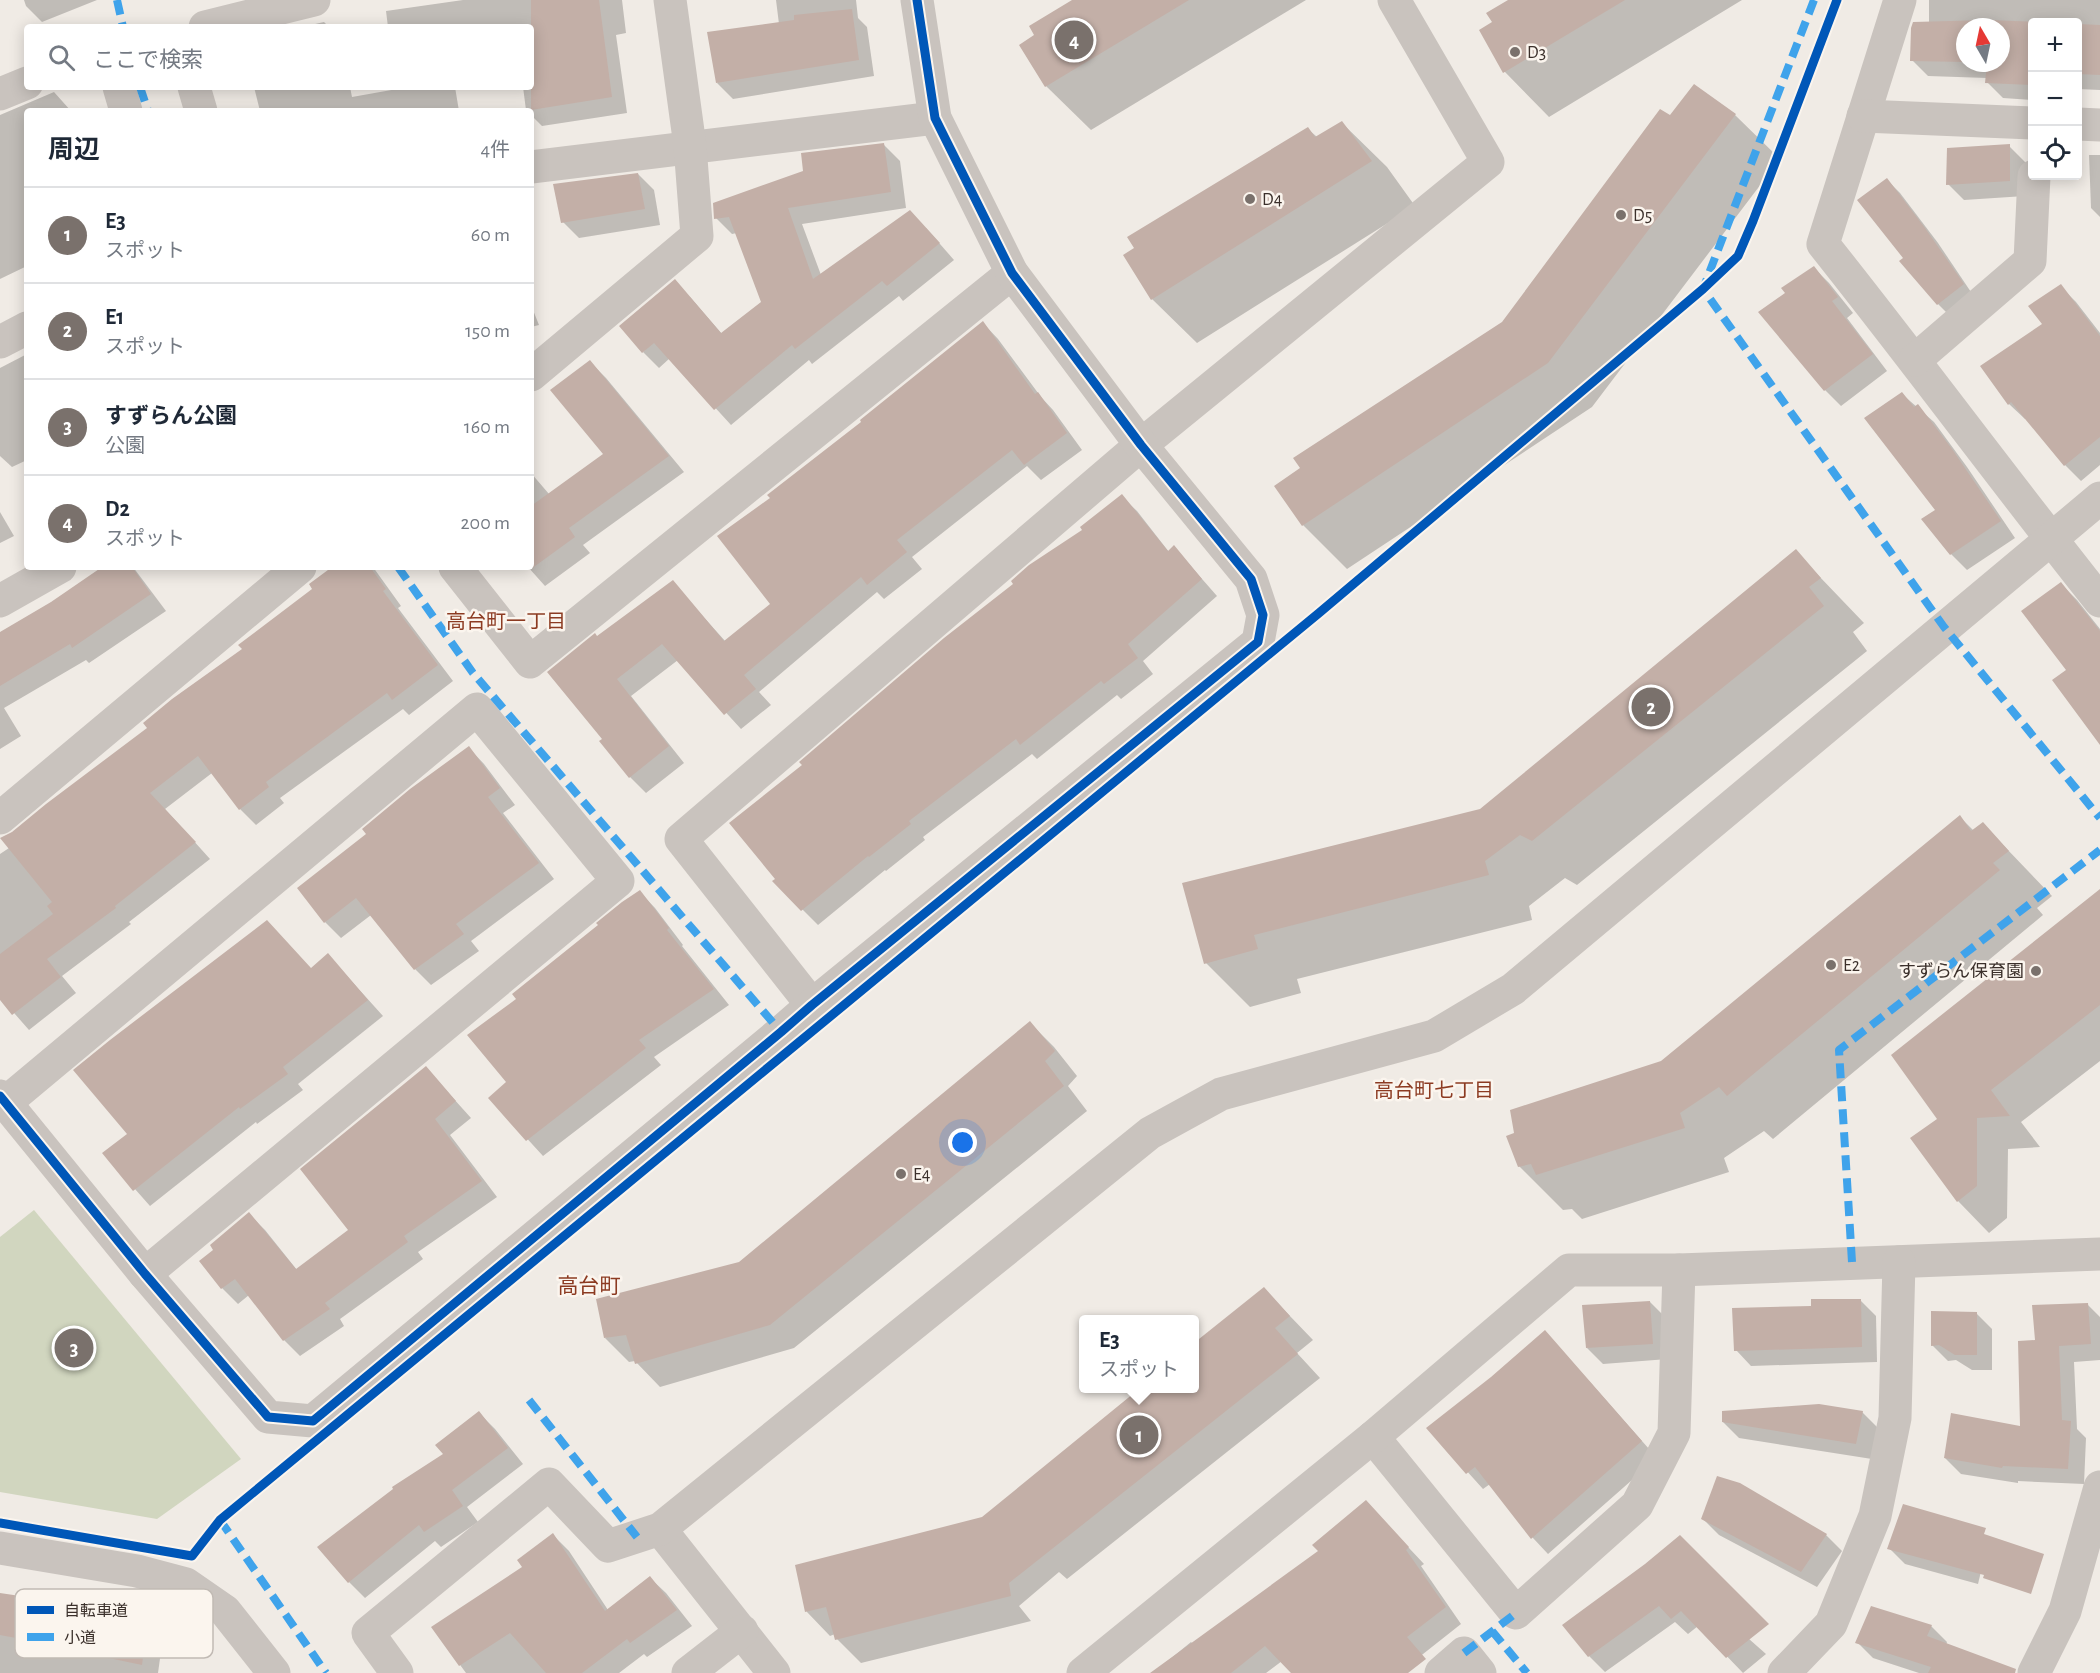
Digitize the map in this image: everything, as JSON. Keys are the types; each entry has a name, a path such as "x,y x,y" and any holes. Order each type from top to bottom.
{"street":[{"path":"217,24 314,0"},
{"path":"534,372 697,236 690,146 670,0"},
{"path":"145,1274 618,881 477,709 3,1100 145,1274 268,1417 313,1421 812,1005 1258,642 1263,615 1251,579 1142,445 1012,273 934,118 917,0"},
{"path":"812,1005 681,839 1142,445 1488,162 1394,0"},
{"path":"1900,0 1823,244 2100,601"},
{"path":"0,94 24,84"},
{"path":"120,90 125,108"},
{"path":"195,90 200,108"},
{"path":"1863,116 2028,123"},
{"path":"534,167 934,118"},
{"path":"2082,124 2100,125"},
{"path":"1915,360 2030,261 2034,180"},
{"path":"457,570 531,662 1012,273"},
{"path":"0,342 24,330"},
{"path":"397,1673 368,1633 549,1484 608,1546 660,1529 1150,1133 1221,1094 1434,1036 1514,989 2100,498"},
{"path":"0,601 55,570"},
{"path":"0,818 296,570"},
{"path":"1083,1673 1373,1437 1569,1270 1679,1270 2100,1254"},
{"path":"1784,1673 1831,1624 1875,1516 1895,1418 1899,1262"},
{"path":"1373,1437 1516,1613 1636,1504 1674,1433 1679,1270"},
{"path":"2034,1673 2065,1611 2100,1487"},
{"path":"660,1529 774,1673"},
{"path":"0,1548 137,1571 186,1584 193,1589"},
{"path":"213,1603 225,1611 274,1673"},
{"path":"688,1673 742,1631"},
{"path":"1441,1673 1464,1653 1480,1673"}],"green space":[{"path":"34,1210 241,1459 157,1519 0,1492 0,1237"}],"building":[{"path":"531,0 599,0 612,97 534,110 531,108 531,90 534,90 534,24 531,24"},
{"path":"1072,0 1189,0 1045,87 1019,45 1034,35 1029,26"},
{"name":"D3","path":"1508,0 1625,0 1503,73 1479,30 1492,22 1486,13"},
{"path":"852,9 859,60 716,83 707,32 794,20 794,15"},
{"path":"1956,21 1956,62 1910,61 1913,22"},
{"path":"2010,21 2028,21 2028,85 1985,83 1986,72 2010,72"},
{"path":"2082,24 2100,25 2100,75 2082,74"},
{"name":"D5","path":"1694,84 1736,114 1548,363 1302,526 1274,486 1300,468 1293,458 1502,322 1660,109 1670,115"},
{"name":"D4","path":"1342,121 1372,161 1151,300 1123,255 1134,248 1127,237 1308,127 1315,137"},
{"path":"884,143 891,192 788,208 813,279 910,210 940,243 887,286 882,281 795,349 792,345 714,410 654,343 642,353 619,326 675,279 721,333 761,302 729,217 714,219 713,203 803,171 801,153"},
{"path":"2010,144 2010,181 1946,185 1947,148"},
{"path":"638,173 645,209 561,223 553,184"},
{"path":"1887,178 1964,284 1937,305 1899,261 1903,258 1857,200"},
{"path":"1814,266 1838,297 1832,301 1873,354 1824,391 1758,312 1785,293 1781,288"},
{"path":"2061,284 2100,336 2100,437 2064,466 2011,402 2008,405 1980,366 2042,324 2028,306"},
{"path":"983,321 1035,394 1038,392 1067,433 1024,465 1012,450 897,540 907,552 867,585 861,577 744,675 756,689 724,715 662,644 617,679 669,746 629,778 599,741 602,739 547,672 595,633 597,636 673,580 724,641 770,604 717,536 770,498 767,495 861,422 860,420"},
{"path":"590,360 669,456 569,528 575,537 534,567 534,504 603,454 550,390"},
{"path":"1902,392 1914,407 1918,404 2001,521 1950,555 1921,519 1935,510 1864,418"},
{"path":"1122,494 1168,551 1174,545 1202,579 1128,644 1138,658 1104,684 1101,681 1020,745 1016,739 909,821 911,824 801,911 772,881 775,879 729,823 802,765 799,762 944,638 1013,584 1011,581 1029,565 1082,530 1080,527"},
{"path":"1796,549 1821,578 1809,587 1824,606 1532,841 1520,835 1485,861 1489,875 1254,935 1258,949 1204,964 1182,883 1480,809"},
{"path":"98,570 134,570 151,594 72,648 70,644 0,686 0,632 51,602"},
{"path":"328,570 372,570 386,589 383,591 438,665 392,700 387,693 266,782 269,787 239,810 198,756 150,793 196,842 115,906 116,908 47,959 61,977 12,1015 0,1000 0,954 53,914 47,906 52,902 0,838 12,832 147,728 143,723 172,699 242,649 238,645 312,589 309,584"},
{"path":"2061,582 2100,631 2100,745 2052,680 2066,670 2021,611"},
{"path":"469,746 500,788 488,797 539,863 456,924 464,934 414,970 356,898 324,923 297,888 366,834 362,829 410,789"},
{"name":"E2","path":"1960,815 1971,831 1983,822 2009,851 1993,863 2000,870 1727,1096 1719,1087 1680,1113 1685,1128 1536,1175 1531,1164 1518,1167 1506,1136 1514,1133 1510,1110 1661,1061"},
{"path":"2100,889 2100,1005 1991,1090 2010,1116 1977,1118 1977,1186 1957,1202 1910,1138 1937,1119 1891,1055"},
{"path":"640,890 669,928 667,930 714,989 639,1040 646,1048 526,1141 488,1098 506,1082 467,1035 516,999 512,994 598,925 596,923"},
{"path":"267,920 311,968 328,953 368,1000 283,1067 288,1074 240,1109 239,1107 133,1191 102,1153 127,1134 73,1070"},
{"name":"E4","path":"1030,1021 1055,1051 1045,1061 1064,1086 770,1325 635,1364 626,1335 604,1338 596,1299 739,1262"},
{"path":"426,1066 456,1101 435,1119 482,1181 404,1236 408,1242 325,1303 330,1309 283,1341 235,1279 221,1289 199,1261 213,1250 210,1245 249,1212 296,1269 348,1230 300,1169"},
{"path":"1264,1287 1290,1316 1275,1328 1298,1354 1009,1583 1011,1596 835,1640 826,1607 805,1612 795,1565 982,1517 1134,1393 1199,1393 1199,1339"},
{"path":"1811,1299 1861,1299 1862,1347 1734,1351 1732,1308 1811,1306"},
{"path":"1650,1301 1653,1344 1586,1348 1582,1305"},
{"path":"2088,1303 2091,1344 2059,1346 2062,1420 2071,1421 2068,1469 2003,1466 2002,1468 1944,1458 1951,1413 2020,1426 2018,1341 2035,1340 2032,1305"},
{"path":"1931,1311 1977,1312 1977,1355 1955,1355 1939,1345 1931,1346"},
{"path":"1545,1330 1642,1441 1531,1539 1475,1467 1466,1474 1426,1428 1491,1377"},
{"path":"1819,1404 1863,1411 1856,1444 1722,1422 1722,1411"},
{"path":"479,1411 508,1448 452,1490 463,1506 424,1532 419,1525 348,1583 317,1547 393,1489 392,1487 443,1454 435,1445"},
{"path":"1717,1476 1740,1483 1827,1534 1801,1572 1701,1519"},
{"path":"1366,1500 1409,1547 1406,1550 1446,1607 1407,1637 1426,1659 1408,1673 1291,1673 1265,1646 1231,1673 1150,1673 1318,1551 1312,1545"},
{"path":"1903,1504 1986,1528 1984,1534 2044,1554 2031,1594 1983,1578 1984,1575 1887,1549"},
{"path":"553,1533 605,1611 650,1576 677,1610 630,1643 627,1639 582,1673 546,1673 510,1633 459,1666 431,1627 522,1567 517,1560"},
{"path":"1680,1535 1769,1624 1726,1658 1681,1611 1671,1619 1659,1606 1588,1657 1562,1625 1645,1564"},
{"path":"0,1593 15,1595 15,1638 0,1635"},
{"path":"1871,1606 1932,1625 1927,1636 2016,1669 2015,1673 1928,1673 1931,1667 1855,1643"},
{"path":"109,1658 143,1658 142,1665"}],"marked path":[{"path":"117,0 122,24"},
{"path":"1814,0 1703,289 1944,627 2100,818"},
{"path":"141,90 147,108"},
{"path":"400,570 473,673 781,1032"},
{"path":"1852,1262 1839,1050 2100,850"},
{"path":"529,1400 637,1537"},
{"path":"220,1520 326,1673"},
{"path":"1464,1653 1516,1613"},
{"path":"1492,1631 1527,1673"}],"cycle path":[{"path":"0,1096 145,1274 268,1417 313,1421 812,1005 1258,642 1263,615 1251,579 1141,445 1012,273 935,118 917,0"},
{"path":"0,1523 192,1556 220,1520 1319,613 1703,289 1738,256 1837,0"}],"place":[{"name":"D2","path":"1074,40"},
{"name":"D3","path":"1515,52"},
{"name":"D4","path":"1250,199"},
{"name":"D5","path":"1621,215"},
{"name":"E1","path":"1651,707"},
{"name":"E2","path":"1831,965"},
{"name":"すずらん保育園","path":"2036,971"},
{"name":"E4","path":"901,1174"},
{"name":"すずらん公園","path":"74,1348"},
{"name":"E3","path":"1139,1435"}],"district":[{"name":"高台町一丁目","path":"506,621"},
{"name":"高台町七丁目","path":"1434,1090"},
{"name":"高台町","path":"589,1286"}]}
